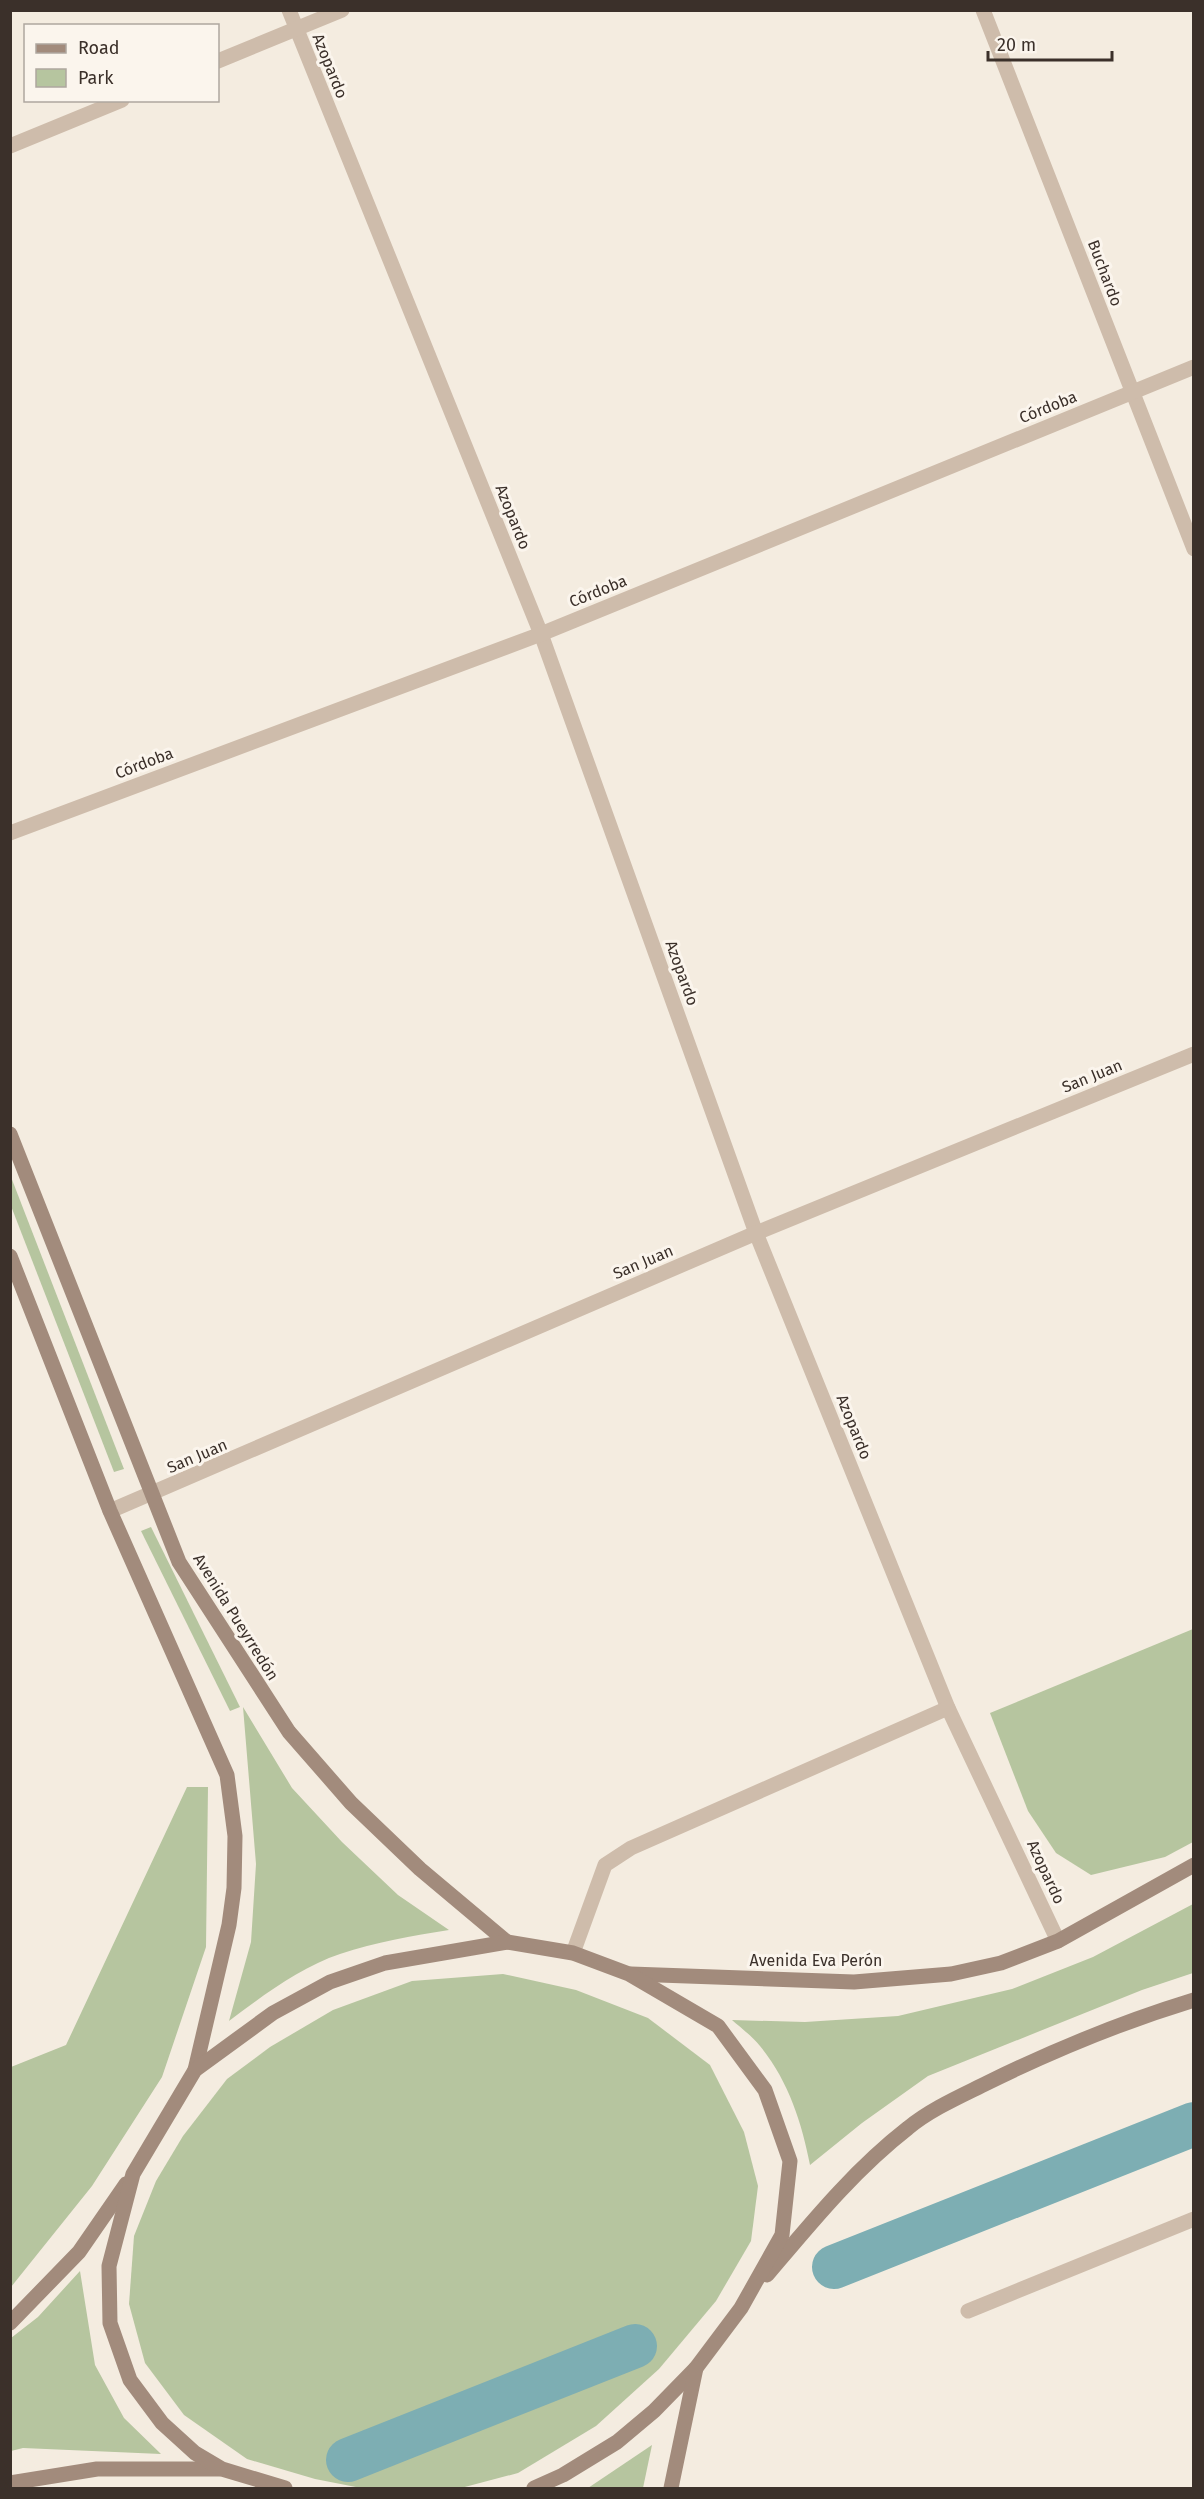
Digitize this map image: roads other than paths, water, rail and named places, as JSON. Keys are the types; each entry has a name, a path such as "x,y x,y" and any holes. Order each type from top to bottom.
{"main road":[{"name":"Avenida Pueyrredón","path":"10,1134 179,1562 289,1732 351,1803 420,1869 507,1942"},
{"path":"10,1256 110,1512 227,1775 235,1836 234,1888 229,1925 195,2070 133,2174 79,2252 10,2323"},
{"name":"Avenida Eva Perón","path":"628,1974 855,1982 940,1975 1001,1963 1058,1941 1194,1865"},
{"path":"195,2070 273,2013 330,1982 385,1963 507,1942 573,1953 628,1974 718,2026 765,2090 790,2161 782,2235 741,2308"},
{"path":"534,2488 563,2475 617,2442 654,2411 696,2368 741,2308 823,2208 909,2127 957,2098 1049,2052 1137,2018 1194,2000"},
{"path":"133,2174 109,2266 110,2323 130,2380 162,2423 195,2453 222,2469 285,2488"},
{"path":"671,2488 696,2368"},
{"path":"10,2482 97,2469 222,2469"}],"street":[{"name":"Azopardo","path":"289,10 541,634 756,1233 948,1708 1058,1941"},
{"path":"219,61 342,10"},
{"name":"Buchardo","path":"983,10 1194,549"},
{"path":"10,146 117,102"},
{"name":"Córdoba","path":"10,833 541,634 1194,367"},
{"name":"San Juan","path":"110,1512 756,1233 1194,1054"},
{"path":"573,1953 605,1864 631,1848 948,1708"},
{"path":"968,2311 1194,2219"}],"waterway":[{"path":"834,2267 1194,2124"},
{"path":"348,2460 635,2346"}]}
